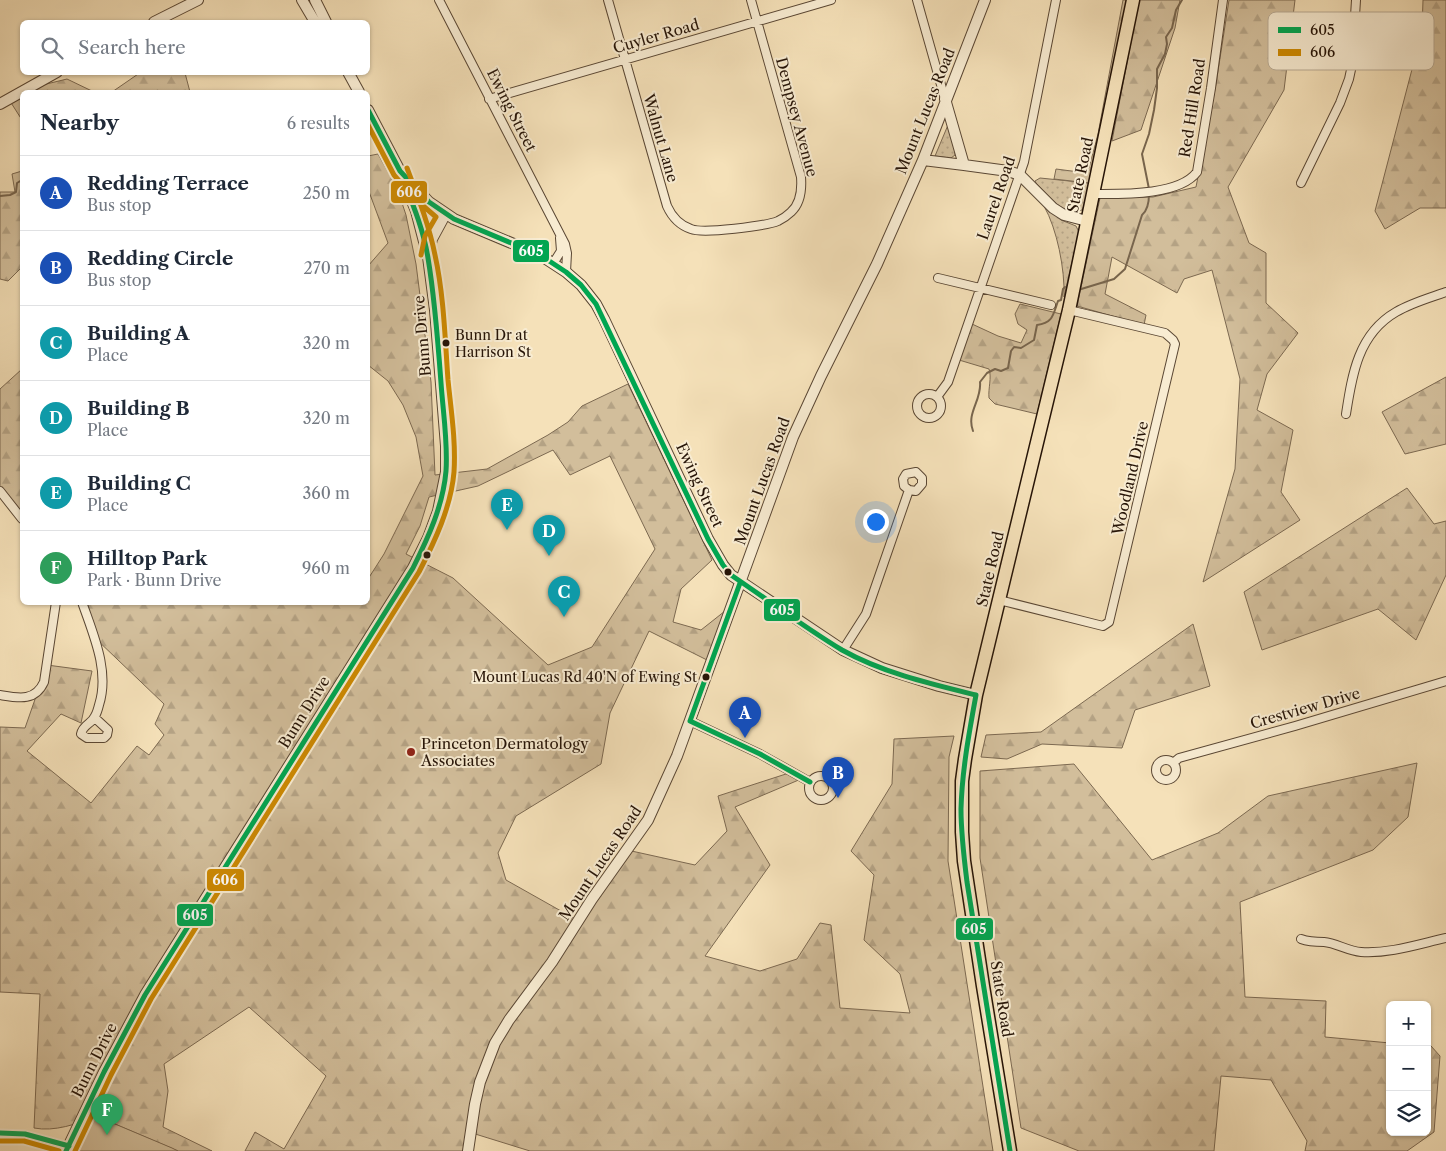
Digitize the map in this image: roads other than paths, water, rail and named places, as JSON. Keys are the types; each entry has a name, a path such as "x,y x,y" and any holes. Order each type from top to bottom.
{"highway":[{"name":"State Road","path":"1010,1151 964,861 962,781 964,759 976,696 1069,310 1133,0"}],"street":[{"path":"158,20 198,0"},
{"path":"302,0 314,20"},
{"path":"315,0 325,20"},
{"name":"Ewing Street","path":"439,0 567,248 566,272"},
{"name":"Walnut Lane","path":"608,0 670,213 676,222 691,230 708,232 736,228"},
{"name":"Dempsey Avenue","path":"736,228 770,223 785,217 797,205 801,188 801,177 750,0"},
{"name":"Cuyler Road","path":"489,99 831,0"},
{"path":"917,0 964,165"},
{"name":"Mount Lucas Road","path":"468,1151 480,1082 495,1043 648,820 668,777 804,409 877,264 923,160 945,99 986,0"},
{"name":"Laurel Road","path":"937,397 948,382 1024,162 1056,0"},
{"name":"Red Hill Road","path":"1093,194 1152,192 1186,182 1193,178 1197,172 1212,88 1223,0"},
{"path":"1301,183 1340,103 1351,70"},
{"path":"35,89 53,75"},
{"path":"350,75 357,90"},
{"path":"0,104 20,95"},
{"path":"370,114 400,171"},
{"path":"923,160 1008,170 1020,175 1053,208 1064,215 1087,221"},
{"name":"Ewing Street","path":"400,171 424,198 445,215 526,248 554,262 587,292 604,319 708,539 723,565 740,582 842,650 882,668 976,696"},
{"name":"Bunn Drive","path":"66,1151 104,1072 145,995 402,585 428,538 446,472 446,446 435,310 428,256 416,211 400,171"},
{"name":"Bunn Drive","path":"428,256 432,239 445,215"},
{"path":"554,262 562,246 559,233"},
{"path":"938,278 1051,305"},
{"path":"1346,414 1354,368 1368,337 1380,323 1395,312 1446,292"},
{"name":"Woodland Drive","path":"999,600 1103,626 1109,622 1174,349 1173,340 1165,334 1069,310"},
{"path":"842,650 866,614 909,490"},
{"path":"0,491 20,516"},
{"path":"0,695 27,698 38,692 41,688 44,682 56,605"},
{"path":"83,605 98,649 101,669 101,698 95,718"},
{"name":"Crestview Drive","path":"1173,763 1179,758 1446,682"},
{"path":"690,720 760,754 810,782"},
{"path":"1301,939 1309,942 1324,942 1347,950 1384,952 1446,938"}],"waterway":[{"path":"1149,189 1142,154 1154,110 1157,69 1165,54 1166,37 1172,28 1176,10 1182,0"},
{"path":"0,196 16,192 17,183 20,181"},
{"path":"1078,290 1114,279 1125,269 1142,215 1148,206 1149,194"},
{"path":"973,431 971,418 979,395 980,382 987,373 995,369 1001,371 1008,368 1011,351 1014,347 1021,348 1034,340 1037,325 1046,322 1052,317 1065,287"}],"place":[{"name":"Bunn Dr at Harrison St","path":"446,343"},
{"name":"Building C","path":"507,530"},
{"name":"Building B","path":"549,556"},
{"name":"Building A","path":"564,617"},
{"name":"Mount Lucas Rd 40'N of Ewing St","path":"706,677"},
{"name":"Redding Terrace","path":"745,738"},
{"name":"Princeton Dermatology Associates","path":"411,752"},
{"name":"Redding Circle","path":"838,798"},
{"name":"Hilltop Park","path":"107,1135"}]}
